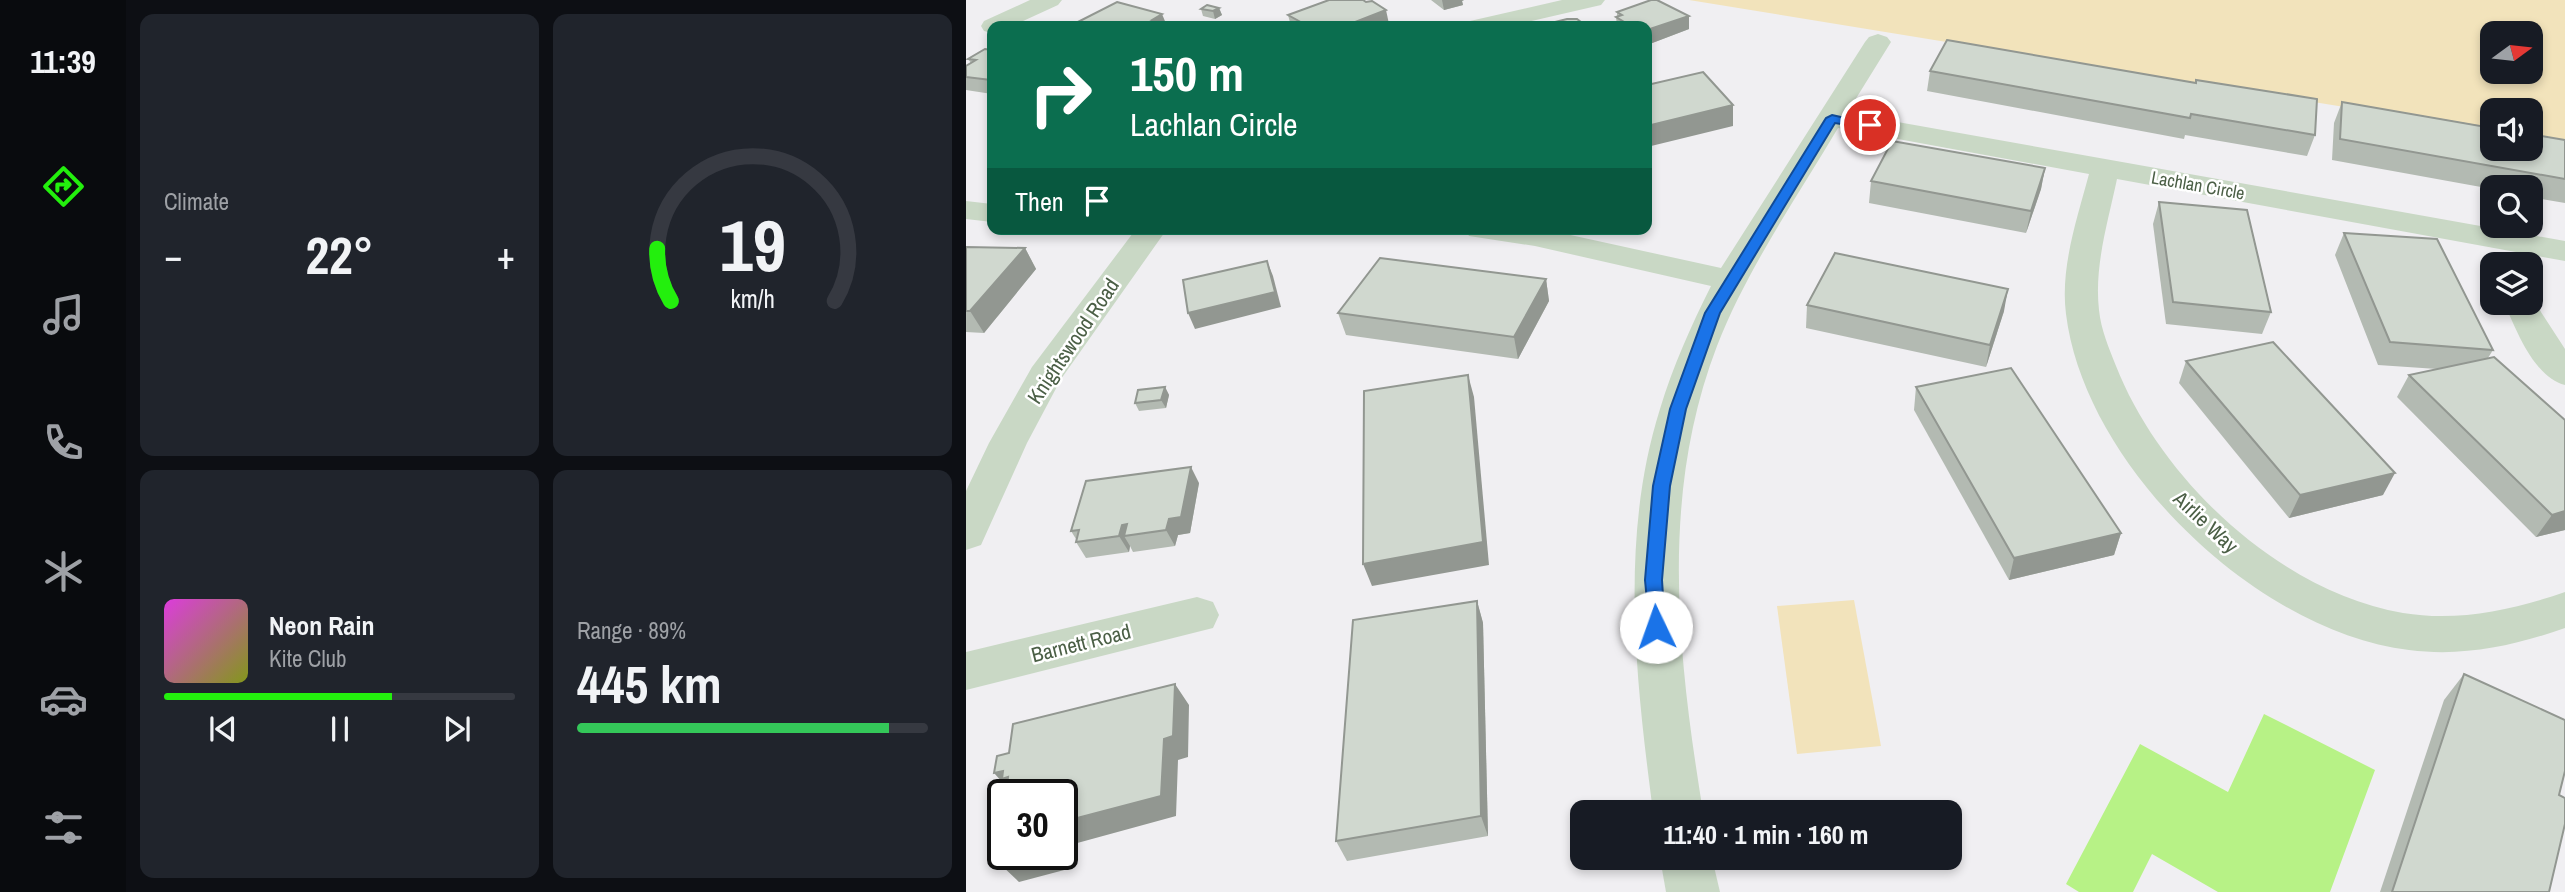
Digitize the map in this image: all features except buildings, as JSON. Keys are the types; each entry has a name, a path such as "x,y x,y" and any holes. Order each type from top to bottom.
{"street":[{"path":"1004,21 1049,0"},
{"path":"1501,21 1593,0"},
{"path":"1676,800 1660,697 1654,580 1661,486 1678,409 1713,313 1730,281 1878,42"},
{"name":"Lachlan Circle","path":"1832,118 2105,167 2503,252 2565,251"},
{"name":"Airlie Way","path":"2105,167 2082,282 2082,310 2099,377 2128,431 2176,497 2266,575 2330,608 2383,628 2436,634 2488,633 2525,625 2565,610"},
{"path":"966,210 987,212"},
{"name":"Knightswood Road","path":"966,534 1008,443 1045,375 1148,235"},
{"path":"1521,235 1730,281"},
{"path":"2527,315 2540,342 2565,373"},
{"name":"Barnett Road","path":"966,671 1197,615"},
{"path":"1688,870 1693,892"}],"shaded area":[{"path":"1689,0 2565,0 2565,142 2543,139 2543,98 2480,98 2480,129"},
{"path":"1854,600 1881,746 1797,754 1777,606"},
{"path":"2264,714 2375,770 2330,892 2218,892 2152,854 2133,892 2079,892 2066,884 2140,744 2228,792"}],"route":[{"path":"1656,627 1654,580 1661,486 1678,409 1713,313 1730,281 1832,118 1870,125"}]}
